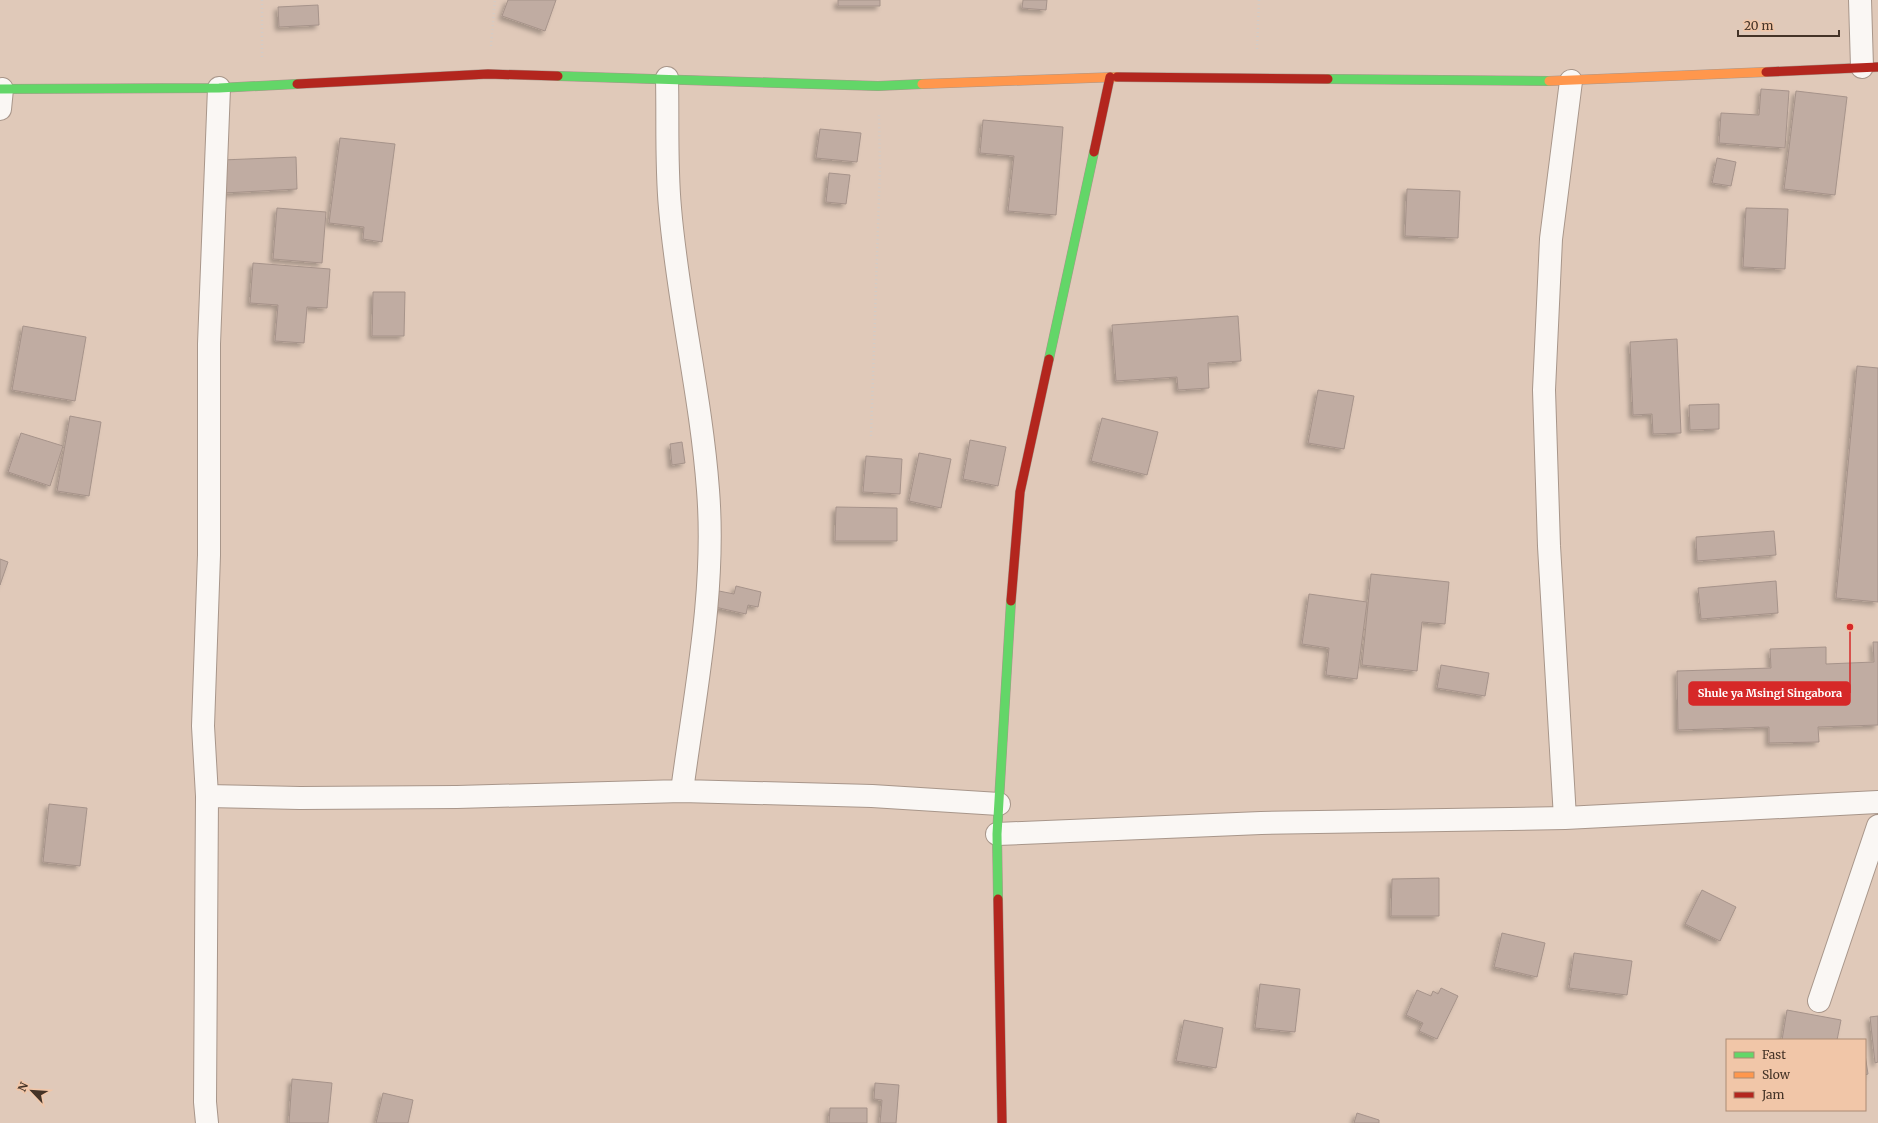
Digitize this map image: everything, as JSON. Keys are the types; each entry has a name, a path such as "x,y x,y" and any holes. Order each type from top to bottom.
{"street":[{"path":"1,96 219,88 488,74 667,78 878,86 1110,77 1571,81 1870,67 1860,0"},
{"path":"1002,1123 997,834 1012,583 1020,492 1110,77"},
{"path":"667,78 670,208 683,311 698,398 708,491 710,553 702,641 682,791"},
{"path":"1565,818 1549,546 1544,390 1551,239 1571,81"},
{"path":"207,1123 205,1102 207,796 203,726 209,555 209,344 219,88"},
{"path":"207,796 300,798 457,797 682,791 872,796 999,804"},
{"path":"997,834 1261,823 1565,818 1878,802"},
{"path":"1819,1001 1878,826"}],"path":[{"path":"261,86 262,0"},
{"path":"488,74 495,0"},
{"path":"1256,78 1258,0"},
{"path":"870,436 880,168 878,86"}],"building":[{"path":"508,0 556,0 545,31 502,16"},
{"path":"838,0 880,0 880,6 838,6"},
{"path":"1023,0 1047,0 1046,10 1022,8"},
{"path":"318,5 319,25 279,27 278,7"},
{"path":"1761,89 1789,91 1785,148 1719,143 1721,113 1759,115"},
{"path":"1796,91 1847,97 1835,195 1784,189"},
{"path":"983,120 1063,127 1056,215 1008,211 1014,156 980,153"},
{"path":"820,129 861,133 857,162 816,158"},
{"path":"340,138 395,144 382,242 363,239 364,227 329,223"},
{"path":"296,157 297,189 224,193 222,160"},
{"path":"1717,158 1736,162 1731,186 1712,183"},
{"path":"829,173 850,175 846,204 826,202"},
{"path":"1407,189 1460,191 1458,238 1405,236"},
{"path":"277,208 326,212 322,263 273,259"},
{"path":"1746,208 1788,209 1785,269 1743,267"},
{"path":"253,263 330,269 327,308 307,307 304,343 275,341 278,305 250,303"},
{"path":"373,292 405,292 404,336 372,336"},
{"path":"1238,316 1241,361 1208,363 1209,388 1178,390 1177,377 1116,381 1112,325"},
{"path":"23,326 86,337 75,401 12,390"},
{"path":"1677,339 1681,433 1653,434 1652,414 1633,415 1630,342"},
{"path":"1857,366 1878,368 1878,602 1836,598"},
{"path":"1318,390 1354,396 1344,449 1308,443"},
{"path":"1719,404 1719,429 1690,430 1689,405"},
{"path":"70,416 101,422 89,496 57,491"},
{"path":"1102,418 1158,432 1147,475 1091,461"},
{"path":"21,433 63,446 50,486 8,472"},
{"path":"970,440 1006,447 998,486 963,479"},
{"path":"682,442 685,463 672,465 670,444"},
{"path":"919,453 951,459 941,508 909,501"},
{"path":"866,456 902,459 900,494 863,492"},
{"path":"836,507 897,508 897,541 835,541"},
{"path":"1774,531 1776,555 1697,561 1696,537"},
{"path":"0,559 8,562 0,585"},
{"path":"1371,574 1449,582 1445,624 1422,622 1417,671 1362,665"},
{"path":"1776,581 1778,613 1701,619 1698,588"},
{"path":"736,586 761,592 758,607 748,605 746,614 715,607 719,591 734,594"},
{"path":"1309,594 1367,602 1357,679 1326,675 1329,648 1302,644"},
{"path":"1873,642 1878,642 1878,725 1818,727 1819,742 1769,743 1769,727 1678,730 1677,671 1771,668 1770,649 1826,647 1826,664 1874,662"},
{"path":"1441,665 1489,673 1485,696 1437,688"},
{"path":"49,804 87,808 80,866 43,862"},
{"path":"1439,878 1439,916 1391,916 1392,879"},
{"path":"1702,890 1736,907 1720,941 1685,924"},
{"path":"1502,933 1545,943 1537,977 1494,967"},
{"path":"1574,953 1632,961 1627,995 1569,988"},
{"path":"1260,984 1300,989 1295,1032 1255,1028"},
{"path":"1441,988 1458,996 1437,1039 1419,1031 1423,1023 1406,1015 1417,990 1431,996 1433,991 1438,994"},
{"path":"1787,1010 1841,1020 1837,1039 1782,1039"},
{"path":"1878,1016 1878,1062 1875,1063 1870,1017"},
{"path":"1184,1020 1223,1028 1216,1068 1176,1061"},
{"path":"1866,1061 1868,1074 1866,1075"},
{"path":"292,1079 332,1083 328,1123 289,1123"},
{"path":"875,1083 899,1085 896,1123 880,1123 882,1100 874,1099"},
{"path":"383,1093 413,1100 408,1123 376,1123"},
{"path":"830,1108 867,1108 867,1123 829,1123"},
{"path":"1357,1113 1379,1120 1379,1123 1354,1123"}],"traffic: fast":[{"path":"558,76 878,86 922,84"},
{"path":"1328,79 1549,81"},
{"path":"0,89 219,88 297,84"},
{"path":"1049,359 1094,152"},
{"path":"998,899 997,834 1011,601"}],"traffic: slow":[{"path":"1549,81 1766,72"},
{"path":"922,84 1117,77"}],"traffic: jam":[{"path":"1766,72 1878,67"},
{"path":"297,84 488,74 558,76"},
{"path":"1094,152 1110,77"},
{"path":"1117,77 1328,79"},
{"path":"1011,601 1020,492 1049,359"},
{"path":"998,899 1002,1123"}],"place":[{"name":"Shule ya Msingi Singabora","path":"1850,627"}]}
